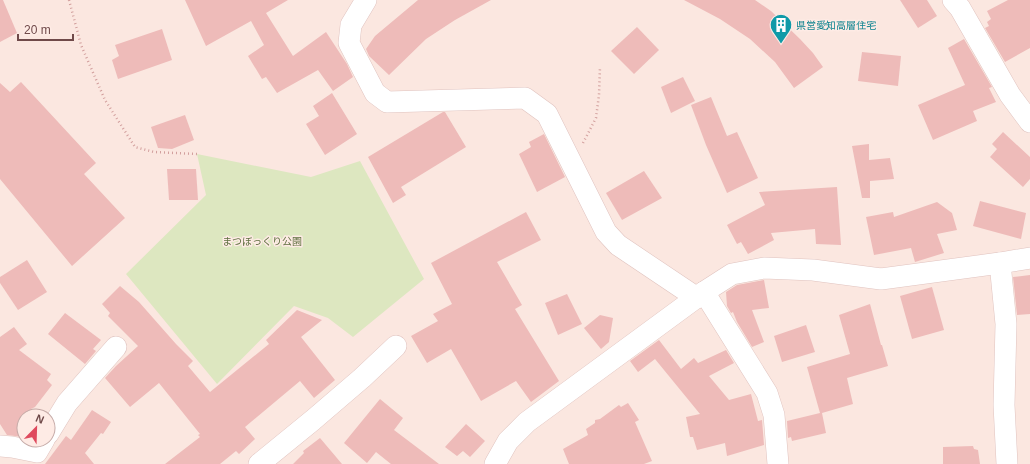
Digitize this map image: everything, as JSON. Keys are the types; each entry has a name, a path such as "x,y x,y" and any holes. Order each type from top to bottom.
{"street":[{"path":"366,0 351,25 348,43 375,93 387,102 525,98 547,114 606,232 618,246 700,295 767,393 774,415 778,464"},
{"path":"953,0 960,8 1010,95 1030,122"},
{"path":"495,464 508,441 527,422 700,295 732,274 764,268 813,270 881,279 1030,258"},
{"path":"1000,263 1006,324 1004,405 1007,464"},
{"path":"259,464 362,378 396,346"},
{"path":"56,421 67,403 116,347"},
{"path":"0,446 16,447"},
{"path":"20,448 37,452 39,448"}],"path":[{"path":"69,0 81,45 105,100 135,147 154,152 197,154"},
{"path":"570,162 587,137 596,118 600,67"}],"green space":[{"name":"まつぼっくり公園","path":"197,154 311,177 360,161 424,279 353,337 328,318 294,306 217,384 126,274 206,195"}],"building":[{"path":"0,0 3,0 17,33 0,42"},
{"path":"185,0 288,0 266,13 293,56 326,32 347,64 353,77 333,91 318,70 277,93 266,77 262,79 248,56 264,45 251,21 206,46"},
{"path":"418,0 491,0 455,20 426,39 389,75 369,56 366,49 375,36"},
{"name":"県営愛知高層住宅","path":"684,0 755,0 771,11 800,39 823,67 794,88 775,62 750,39 720,19"},
{"path":"900,0 927,0 937,16 918,28"},
{"path":"1008,0 1030,0 1030,48 1005,62 985,28 989,26 987,22 991,19 987,11"},
{"path":"637,27 659,50 634,74 611,51"},
{"path":"162,29 172,60 118,79 112,60 119,56 115,45"},
{"path":"964,39 992,87 989,88 996,102 973,111 977,121 933,140 918,105 965,85 948,48"},
{"path":"862,52 901,56 898,86 858,81"},
{"path":"683,77 695,101 671,113 661,87"},
{"path":"21,82 96,163 84,174 125,218 72,266 0,179 0,83 10,92"},
{"path":"332,93 357,134 325,155 306,124 319,116 313,106"},
{"path":"711,97 727,136 737,132 758,178 727,193 706,145 691,105"},
{"path":"445,112 466,147 401,187 406,195 393,203 368,157"},
{"path":"185,115 194,140 172,149 158,148 151,127"},
{"path":"1003,132 1030,157 1030,179 1023,187 990,157 997,149 992,144"},
{"path":"544,134 565,177 537,192 519,154 531,147 529,142"},
{"path":"869,144 869,160 890,158 894,179 870,181 870,198 862,198 852,146"},
{"path":"167,169 196,169 198,200 169,200"},
{"path":"644,171 662,198 622,220 606,193"},
{"path":"837,187 841,245 816,244 815,229 771,233 774,240 748,254 741,242 737,244 727,225 765,205 759,192"},
{"path":"980,201 1026,213 1021,239 973,226"},
{"path":"937,202 952,213 957,230 937,234 944,253 915,262 911,248 874,255 866,217 893,212 894,217"},
{"path":"526,212 541,240 497,262 522,305 515,309 559,381 531,402 516,381 481,401 451,349 427,363 411,336 438,321 433,314 452,304 431,263"},
{"path":"27,260 47,292 18,310 0,283 0,277"},
{"path":"1030,275 1030,314 1017,315 1013,277"},
{"path":"764,280 769,308 752,310 764,342 752,347 737,322 733,312 731,313 727,306 726,292 737,285"},
{"path":"120,286 139,302 193,361 188,366 210,392 269,344 266,340 297,310 322,320 301,337 335,380 314,398 300,381 245,427 255,439 239,454 236,451 220,464 165,464 200,437 198,435 200,434 159,383 130,407 105,378 138,346 108,316 110,313 102,304"},
{"path":"932,287 944,330 912,339 900,296"},
{"path":"567,294 582,324 558,335 545,303"},
{"path":"870,304 888,366 847,378 853,404 822,413 826,433 792,441 791,437 788,438 787,421 820,413 807,367 850,354 839,315"},
{"path":"65,313 101,340 93,349 96,351 85,364 48,334"},
{"path":"600,315 613,318 609,342 601,349 584,328"},
{"path":"806,325 815,352 782,362 774,336"},
{"path":"14,327 27,344 19,350 51,374 47,380 52,385 35,407 16,408 16,436 7,435 0,424 0,337"},
{"path":"659,340 681,369 694,358 698,363 726,350 734,363 709,376 729,400 751,394 758,421 762,420 764,445 727,456 725,443 697,450 693,437 690,437 686,417 700,414 655,359 638,372 630,361"},
{"path":"380,399 403,418 394,430 439,464 391,464 376,452 367,463 344,443"},
{"path":"628,403 639,420 635,422 652,461 644,464 569,464 563,449 588,435 586,429 595,423 595,420 600,419 619,405 621,407"},
{"path":"92,410 111,422 103,434 101,433 85,453 94,464 45,464 66,436 71,440"},
{"path":"466,424 485,441 470,457 463,451 457,456 445,447"},
{"path":"320,438 342,464 293,464 304,453 303,451"},
{"path":"973,446 974,449 978,450 980,464 943,464 943,447"}],"place":[{"name":"県営愛知高層住宅","path":"781,44"}]}
